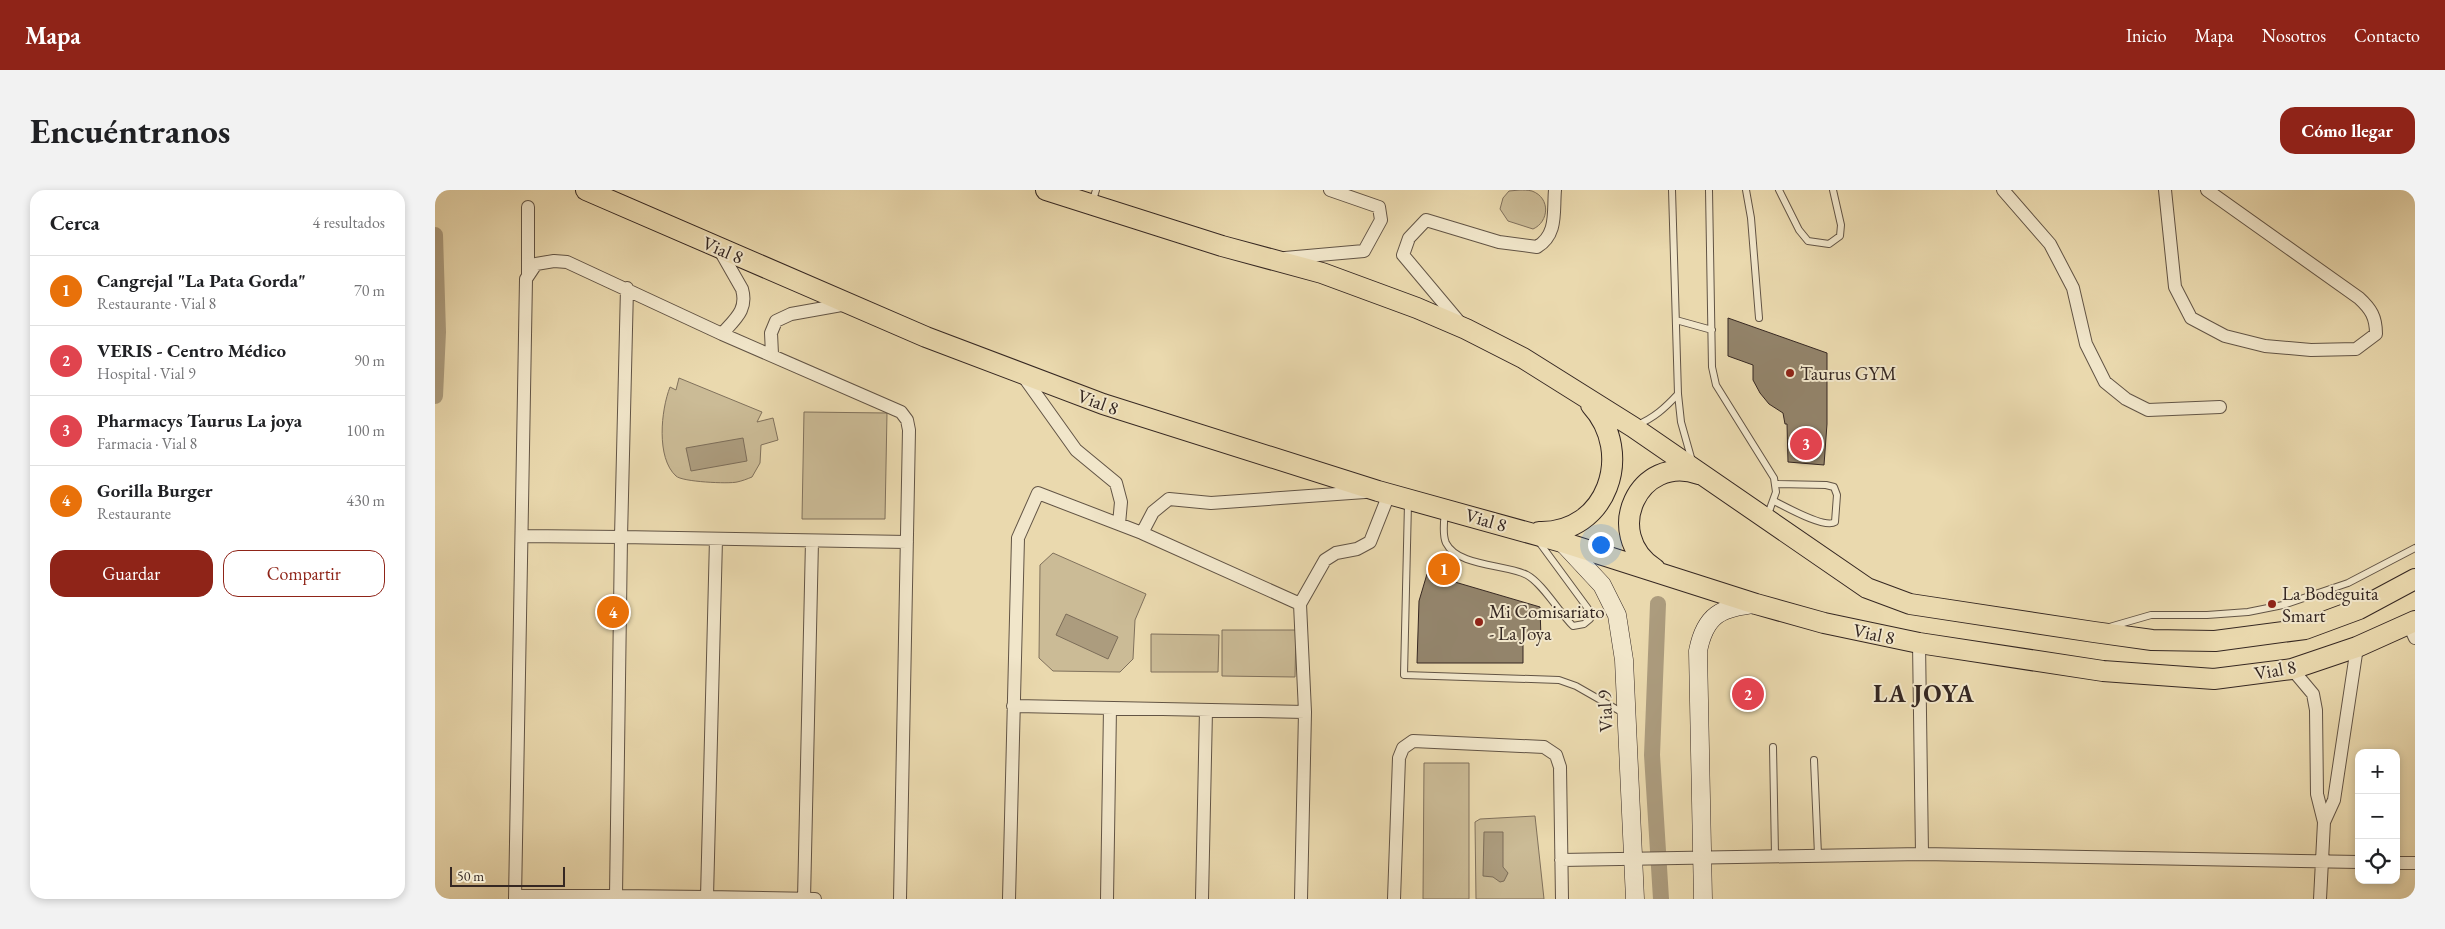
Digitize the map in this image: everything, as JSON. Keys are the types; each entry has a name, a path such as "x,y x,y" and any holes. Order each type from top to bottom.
{"main road":[{"name":"Vial 8","path":"586,190 849,304 1103,404 1193,435 1562,542 1756,604 1824,623 1919,643 2103,671 2214,678 2292,669 2413,628"},
{"name":"Vial 8","path":"1046,190 1087,197 1214,244 1357,285 1466,329 1523,358 1633,427 1699,473 1770,510 1867,588 1910,604 2152,640 2215,641 2305,629 2359,609 2415,579"},
{"path":"1525,531 1542,532 1566,527 1587,514 1596,505 1609,484 1614,459 1610,435 1598,412 1578,392"},
{"path":"1666,574 1647,564 1634,547 1628,526 1632,505 1643,486 1661,474 1683,471 1699,473"}],"street":[{"path":"1273,260 1364,250 1381,220 1379,207 1330,190"},
{"path":"1466,329 1403,255 1409,238 1426,220 1499,242 1537,247 1547,241 1553,231 1555,190"},
{"path":"2003,190 2050,244 2073,288 2086,344 2105,382 2126,399 2148,410 2220,407"},
{"path":"2165,190 2175,287 2191,318 2225,336 2274,346 2311,350 2356,349 2367,343 2376,334 2376,320 2371,308 2207,190"},
{"path":"528,207 515,897 616,896 815,899"},
{"path":"717,248 743,289 744,297 742,310 722,334"},
{"path":"528,274 542,262 567,262 627,288 722,334 772,354 905,415 909,430 901,899"},
{"path":"616,896 627,288"},
{"path":"772,354 770,345 776,321 791,314 849,304"},
{"path":"1021,373 1076,450 1116,483 1121,502 1119,524"},
{"path":"1009,899 1018,538 1037,493 1142,533 1300,604"},
{"path":"1142,533 1153,512 1169,499 1211,503 1392,494 1370,542 1357,549 1336,553 1325,560 1300,604 1305,712 1301,899"},
{"path":"523,536 907,542"},
{"path":"707,897 716,539"},
{"path":"804,899 812,540"},
{"name":"Vial 9","path":"1562,542 1593,573 1610,598 1617,615 1624,660 1635,899"},
{"path":"1703,893 1698,651 1705,626 1721,611 1732,606 1756,604"},
{"path":"1919,643 1923,854"},
{"path":"2324,822 2334,800 2357,647"},
{"path":"2292,669 2309,688 2315,702 2317,794 2324,822 2320,899"},
{"path":"1013,706 1305,712"},
{"path":"1107,899 1110,708"},
{"path":"1202,899 1205,710"},
{"path":"1394,899 1399,758 1403,748 1413,741 1544,747 1556,755 1560,767 1562,899"},
{"path":"1561,860 1633,857 1923,854 2355,862"},
{"path":"2400,863 2415,863"}],"lane":[{"path":"1673,190 1678,394 1681,422 1699,473"},
{"path":"1709,190 1712,367 1716,385 1777,484 1770,510 1829,524 1835,522 1837,495 1834,488 1826,485 1777,484"},
{"path":"1746,190 1751,218 1759,318"},
{"path":"1779,190 1793,218 1809,241 1829,244 1840,236 1841,225 1833,190"},
{"path":"1675,320 1712,330"},
{"path":"1633,427 1657,414 1678,394"},
{"path":"1392,494 1404,675 1559,680 1576,686 1627,716"},
{"path":"1445,508 1444,533 1447,544 1461,557 1526,574 1536,581 1560,614 1573,626 1584,624 1590,619 1589,610 1525,531"},
{"path":"2094,632 2125,621 2151,615 2207,615 2248,612 2283,605 2349,582 2415,548"},
{"path":"1773,748 1775,856"},
{"path":"1815,760 1818,855"}],"shaded area":[{"path":"1509,191 1532,191 1538,194 1545,204 1545,216 1538,226 1533,229 1508,221 1500,209 1503,198"},
{"path":"679,378 762,412 757,422 773,418 778,440 761,445 760,463 752,477 732,483 696,481 676,476 670,468 665,458 663,446 664,408 670,387 676,390"},
{"path":"804,412 887,413 885,519 802,519"},
{"path":"743,438 747,461 691,471 686,448"},
{"path":"1053,553 1146,594 1135,620 1133,659 1120,672 1053,671 1039,658 1040,565"},
{"path":"1066,614 1118,637 1108,659 1056,635"},
{"path":"1222,630 1296,630 1295,677 1222,676"},
{"path":"1151,634 1219,635 1218,672 1151,672"},
{"path":"1424,763 1469,763 1469,899 1423,899"},
{"path":"1535,816 1544,899 1476,899 1475,822 1480,819"},
{"path":"1484,832 1503,832 1503,867 1508,873 1504,881 1500,882 1493,877 1483,876"}],"building":[{"name":"Taurus GYM","path":"1728,318 1827,353 1827,424 1824,465 1788,462 1787,424 1785,424 1783,413 1769,404 1760,393 1753,380 1753,365 1728,356"},
{"name":"Mi Comisariato - La Joya","path":"1440,560 1453,563 1448,580 1540,607 1541,639 1523,637 1523,663 1417,663 1419,601 1427,574 1436,577"}],"waterway":[{"path":"435,235 438,332 435,396"},
{"path":"1658,604 1652,755 1661,899"}],"place":[{"name":"Taurus GYM","path":"1790,373"},
{"name":"Pharmacys Taurus La joya","path":"1806,444"},
{"name":"Cangrejal \"La Pata Gorda\"","path":"1444,569"},
{"name":"La Bodeguita Smart","path":"2272,604"},
{"name":"Gorilla Burger","path":"613,612"},
{"name":"Mi Comisariato - La Joya","path":"1479,622"},
{"name":"VERIS - Centro Médico","path":"1748,694"}],"district":[{"name":"LA JOYA","path":"1924,693"}]}
